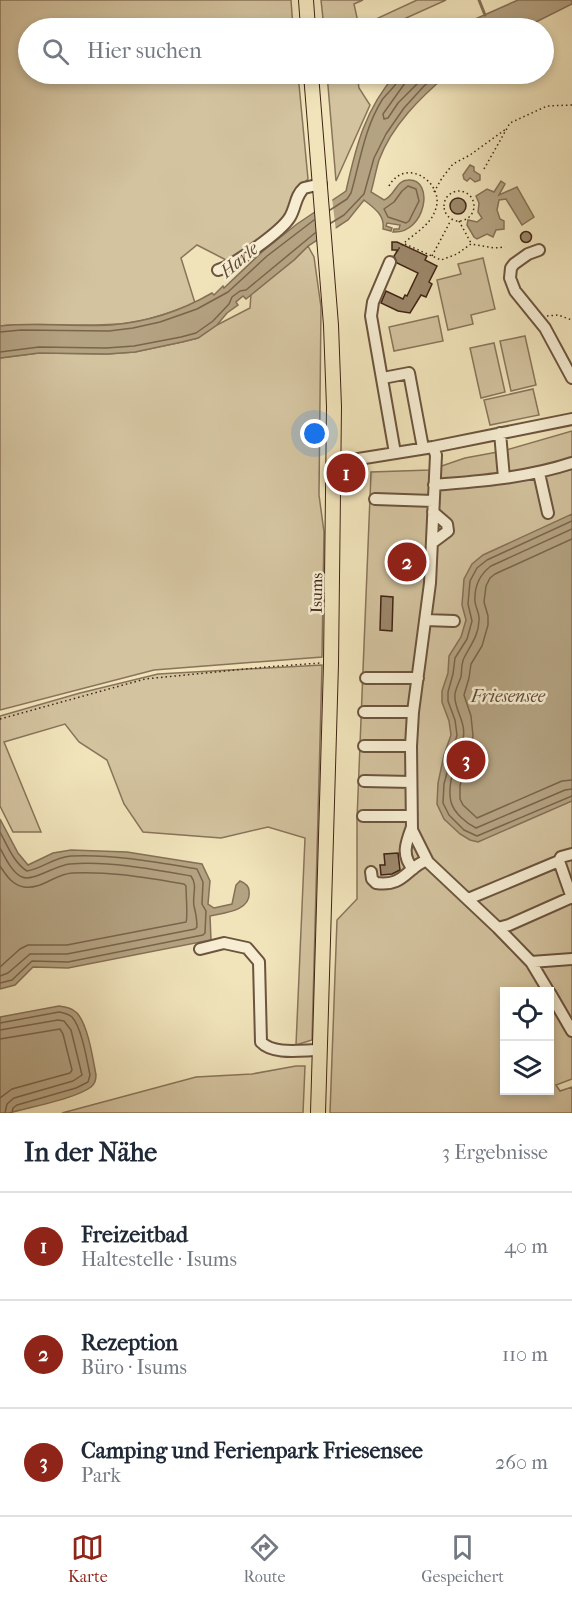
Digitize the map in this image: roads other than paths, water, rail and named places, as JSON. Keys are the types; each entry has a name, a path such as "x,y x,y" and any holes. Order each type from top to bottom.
{"main road":[{"path":"306,0 307,18"},
{"name":"Isums","path":"312,84 333,371 334,461 331,664 318,1113"}],"lane":[{"path":"218,270 236,262 288,220 296,198 304,188 321,189"},
{"path":"539,250 528,254 514,264 510,278 515,291 539,319 572,378"},
{"path":"390,262 371,308 395,453"},
{"path":"383,378 409,373 428,447 436,455 430,582 413,712 411,821 405,852 406,859 413,869"},
{"path":"334,461 395,453 572,418"},
{"path":"500,434 504,478"},
{"path":"434,485 571,468"},
{"path":"539,473 548,513"},
{"path":"375,499 433,506 447,524 448,531 432,543"},
{"path":"425,620 454,621"},
{"path":"366,678 418,678"},
{"path":"364,711 413,712"},
{"path":"364,746 411,746"},
{"path":"364,782 411,782"},
{"path":"363,816 411,821"},
{"path":"411,821 419,847 427,860 531,962 546,987"},
{"path":"468,899 559,861 561,857 572,855"},
{"path":"371,872 372,879 376,883 400,880 417,865 427,860"},
{"path":"498,928 571,894 559,861"},
{"path":"200,949 224,943 247,948 259,962 261,1042 265,1046 290,1050 319,1050"},
{"path":"531,962 572,959"},
{"path":"554,1000 572,1031"}],"water":[{"path":"518,0 572,0 572,4 544,18 478,18"},
{"path":"388,84 437,84 399,123 391,135 379,160 371,192 384,200 404,181 416,182 422,188 424,196 423,206 413,224 404,230 393,232 394,229 399,229 400,225 387,223 386,226 392,228 391,231 383,229 381,216 364,200 348,220 308,246 246,299 243,296 236,302 238,305 217,325 198,338 135,352 39,353 0,358 0,326 111,325 138,321 176,310 212,293 214,295 223,286 224,288 263,251 297,224 346,191 363,129"},
{"path":"470,165 480,175 480,180 475,182 470,178 467,181 464,179 463,175"},
{"path":"501,181 505,184 499,195 517,187 534,217 522,225 506,199 499,200 497,210 500,219 504,221 504,229 496,230 493,237 487,234 477,239 467,225 468,220 477,222 482,218 478,212 479,203 476,196 487,189 494,192"},
{"name":"Friesensee","path":"572,514 572,801 478,842 470,840 444,819 437,804 438,783 451,735 442,702 442,691 448,673 449,656 461,637 466,620 462,605 464,579 472,564 483,555"},
{"path":"0,819 18,853 28,865 53,853 71,850 127,852 202,864 210,881 208,904 214,908 232,904 236,885 240,881 248,888 249,898 242,907 236,910 210,916 211,940 68,968 33,967 15,985 0,989"},
{"path":"59,1006 75,1011 81,1018 90,1043 96,1075 94,1083 84,1091 64,1099 9,1113 0,1113 0,1017"}],"waterway":[{"path":"479,0 485,15"}],"place":[{"name":"Freizeitbad","path":"346,473"},
{"name":"Rezeption","path":"407,562"},
{"name":"Camping und Ferienpark Friesensee","path":"466,760"}],"water label":[{"name":"Harle","path":"239,260"}]}
